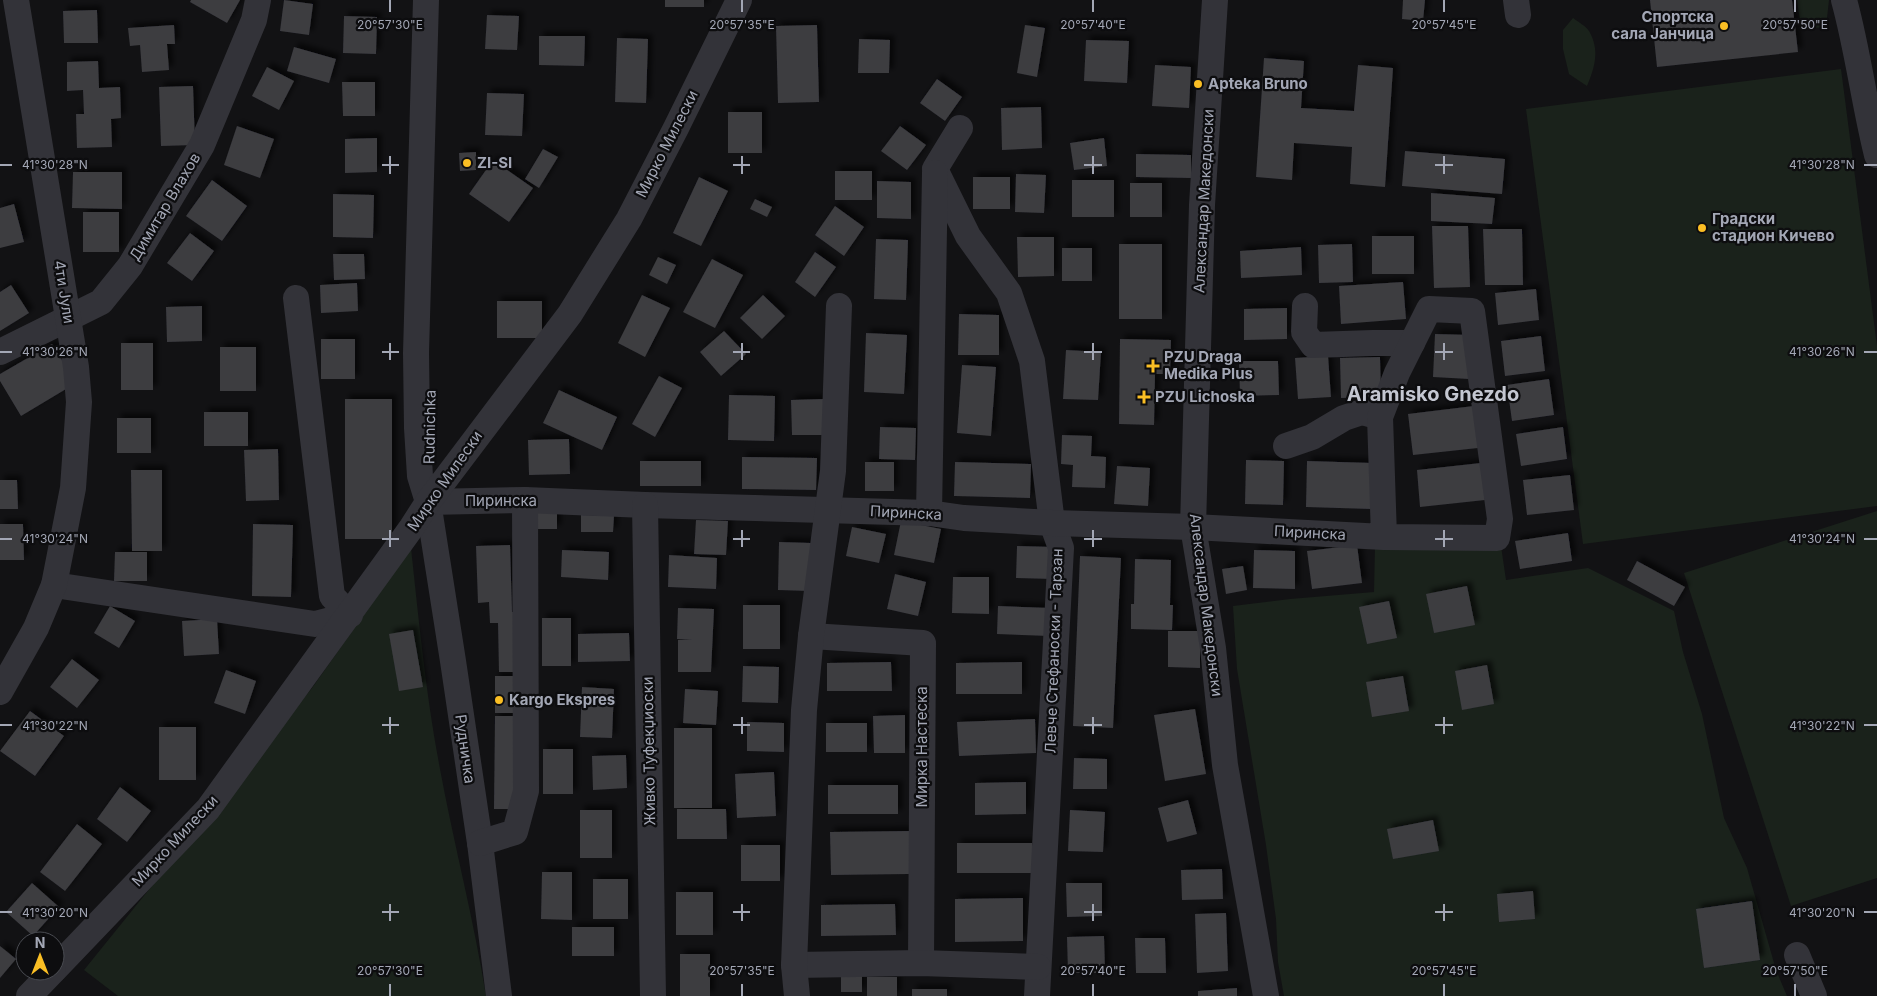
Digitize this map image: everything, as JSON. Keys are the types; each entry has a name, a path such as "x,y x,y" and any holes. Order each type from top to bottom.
{"street":[{"name":"4ти Јули","path":"0,692 36,628 54,585 73,488 79,402 76,367 16,0"},
{"name":"Димитар Влахов","path":"0,352 101,302 130,266 202,145 254,20 258,0"},
{"name":"Rudnichka","path":"426,0 416,353 416,428 420,476 428,502"},
{"name":"Rudnichka","path":"428,502 442,0"},
{"name":"Мирко Милески","path":"65,958 208,809 350,614 428,502 570,314 629,219 739,0"},
{"name":"Александар Македонски","path":"1215,0 1202,205 1193,527 1213,648 1226,764 1266,996"},
{"path":"1844,0 1852,30 1868,118 1877,155"},
{"path":"929,513 935,169 960,128"},
{"name":"Левче Стефаноски - Тарзан","path":"935,169 968,236 1008,292 1032,361 1052,523 1061,548 1037,996"},
{"path":"54,585 315,624 350,614 332,596 296,298"},
{"path":"797,996 794,965 804,710 811,636 833,471 839,306"},
{"path":"1305,306 1304,332 1313,345 1412,343"},
{"name":"Пиринска","path":"428,502 524,500 929,513 964,518 1052,523 1193,527 1384,537 1497,538 1500,519 1472,311 1429,309 1398,373 1380,417 1384,537"},
{"path":"1286,446 1312,436 1344,418 1362,412 1380,417"},
{"path":"480,843 515,832 526,791 524,500"},
{"name":"Рудничка","path":"428,502 480,843 499,996"},
{"name":"Живко Туфекџиоски","path":"645,505 654,996"},
{"name":"Мирка Настеска","path":"811,636 923,643 921,963"},
{"path":"1797,955 1814,996"},
{"path":"794,965 921,963 1038,967"},
{"name":"Мирко Милески","path":"29,996 43,981"}],"shaded area":[{"path":"1797,0 1829,0 1826,27 1801,29"},
{"path":"1573,18 1588,29 1594,45 1594,65 1587,86 1569,74 1563,49 1563,30"},
{"name":"Градски стадион Кичево","path":"1841,69 1877,346 1877,506 1583,544 1526,109"},
{"path":"1877,511 1877,878 1791,906 1684,573"},
{"path":"1375,546 1501,546 1506,580 1588,568 1674,611 1683,652 1702,714 1724,818 1747,868 1776,970 1787,996 1284,996 1278,962 1276,919 1266,845 1237,669 1233,606 1374,592"},
{"path":"411,548 423,659 435,742 486,996 118,996 84,970 312,688"}],"building":[{"path":"191,0 240,0 227,23 190,2"},
{"path":"284,0 313,4 309,35 280,31"},
{"path":"665,0 704,0 704,7 665,7"},
{"path":"1403,0 1425,0 1423,21 1402,19"},
{"name":"Спортска сала Јанчица","path":"1650,0 1792,0 1798,52 1657,67"},
{"path":"97,10 98,43 64,43 63,11"},
{"path":"487,15 519,16 517,50 485,49"},
{"path":"344,16 377,17 376,54 343,53"},
{"path":"174,25 175,44 167,44 169,70 142,72 140,45 130,46 128,28"},
{"path":"817,25 819,102 778,103 776,26"},
{"path":"1025,25 1045,28 1037,77 1017,73"},
{"path":"539,36 585,36 584,66 539,65"},
{"path":"617,38 648,39 646,103 615,102"},
{"path":"859,39 890,40 889,73 858,73"},
{"path":"1086,40 1129,41 1127,83 1084,81"},
{"path":"294,47 336,59 329,83 287,71"},
{"path":"1264,58 1304,61 1301,108 1354,111 1358,65 1393,68 1385,187 1350,184 1352,147 1294,143 1292,180 1256,177"},
{"path":"98,61 99,88 120,87 121,118 111,119 112,147 77,148 76,114 84,114 83,90 67,91 67,62"},
{"path":"1155,65 1191,67 1189,108 1152,106"},
{"path":"267,67 294,81 279,110 252,96"},
{"path":"937,79 962,97 945,121 920,103"},
{"path":"342,82 375,82 375,116 343,116"},
{"path":"193,86 195,145 161,146 159,87"},
{"path":"487,93 524,94 522,136 485,135"},
{"path":"1041,107 1042,148 1002,150 1001,108"},
{"path":"728,112 762,112 762,153 728,153"},
{"path":"237,126 274,139 260,178 224,165"},
{"path":"900,126 926,145 907,170 881,151"},
{"path":"377,138 377,172 345,173 345,139"},
{"path":"1104,138 1107,166 1074,170 1070,143"},
{"path":"543,149 558,157 539,188 525,179"},
{"path":"1405,151 1505,159 1502,194 1402,186"},
{"path":"476,152 476,170 460,171 459,153"},
{"path":"1136,154 1191,155 1191,178 1136,177"},
{"path":"493,160 533,188 509,222 469,194"},
{"path":"835,171 872,171 872,200 835,200"},
{"path":"73,172 122,172 122,209 72,208"},
{"path":"1016,174 1046,175 1044,213 1015,212"},
{"path":"699,177 728,191 701,246 673,233"},
{"path":"973,177 1010,177 1010,209 973,209"},
{"path":"212,180 247,206 222,241 186,216"},
{"path":"1072,180 1114,180 1114,217 1072,217"},
{"path":"877,181 911,182 911,219 877,218"},
{"path":"1130,183 1162,183 1162,217 1130,217"},
{"path":"1431,193 1495,198 1492,224 1431,221"},
{"path":"333,194 374,195 373,238 333,237"},
{"path":"755,199 772,207 767,217 750,209"},
{"path":"14,204 24,242 0,248 0,208"},
{"path":"835,206 864,227 844,256 815,235"},
{"path":"83,212 119,212 119,252 83,252"},
{"path":"1432,226 1468,226 1470,287 1434,288"},
{"path":"1483,229 1522,229 1523,285 1485,285"},
{"path":"190,233 214,251 192,281 167,263"},
{"path":"1372,236 1414,236 1414,274 1372,274"},
{"path":"1017,237 1054,237 1054,276 1018,277"},
{"path":"876,239 908,240 906,300 874,299"},
{"path":"1119,244 1162,244 1162,319 1119,319"},
{"path":"1352,244 1353,282 1319,283 1318,245"},
{"path":"1301,247 1302,275 1241,278 1240,251"},
{"path":"1062,248 1092,248 1092,281 1062,281"},
{"path":"815,252 836,267 815,297 795,282"},
{"path":"333,254 364,254 365,279 334,280"},
{"path":"658,257 676,265 667,284 649,275"},
{"path":"712,259 743,275 715,328 683,312"},
{"path":"1403,282 1406,319 1341,324 1339,286"},
{"path":"357,283 358,311 321,313 320,285"},
{"path":"11,285 29,313 0,331 0,292"},
{"path":"1536,289 1539,320 1498,325 1495,293"},
{"path":"642,295 670,308 645,357 618,343"},
{"path":"763,295 785,316 762,339 740,318"},
{"path":"497,301 542,301 542,338 497,338"},
{"path":"202,306 202,341 167,342 166,307"},
{"path":"1287,308 1287,339 1244,340 1244,309"},
{"path":"959,314 999,315 999,355 958,355"},
{"path":"724,331 746,354 721,376 700,352"},
{"path":"866,333 907,335 904,394 864,392"},
{"path":"1435,334 1471,335 1469,379 1433,377"},
{"path":"1541,336 1545,371 1505,376 1501,341"},
{"path":"321,339 355,339 355,379 321,379"},
{"path":"1120,339 1171,340 1170,374 1155,374 1154,425 1119,424"},
{"path":"121,343 153,343 153,390 121,390"},
{"path":"52,344 76,383 21,416 0,381 0,374"},
{"path":"220,347 256,347 256,391 220,391"},
{"path":"1066,350 1101,352 1098,400 1063,399"},
{"path":"1328,356 1331,397 1298,399 1295,358"},
{"path":"1380,357 1381,397 1341,398 1340,358"},
{"path":"1239,361 1278,361 1279,395 1240,396"},
{"path":"962,365 996,367 991,436 957,433"},
{"path":"659,376 682,388 655,437 632,424"},
{"path":"1549,379 1554,415 1512,421 1507,385"},
{"path":"559,390 617,417 602,450 543,423"},
{"path":"729,395 775,396 774,441 728,440"},
{"path":"345,399 392,399 392,539 345,539"},
{"path":"824,399 825,435 792,435 791,400"},
{"path":"1474,406 1478,448 1413,455 1408,414"},
{"path":"204,412 248,412 248,446 204,446"},
{"path":"117,418 151,418 151,453 117,453"},
{"path":"880,427 916,428 915,460 879,459"},
{"path":"1563,427 1567,459 1521,466 1516,434"},
{"path":"1062,435 1092,436 1091,456 1106,457 1105,488 1072,487 1073,465 1061,464"},
{"path":"569,439 570,474 529,475 528,440"},
{"path":"278,449 279,500 246,501 244,450"},
{"path":"742,457 817,458 816,490 742,489"},
{"path":"1246,460 1284,461 1283,505 1245,504"},
{"path":"640,461 701,461 701,486 640,486"},
{"path":"1307,461 1372,463 1371,509 1306,507"},
{"path":"865,462 894,462 894,491 865,491"},
{"path":"955,462 1031,464 1030,498 954,496"},
{"path":"1481,463 1485,500 1420,507 1417,470"},
{"path":"1117,466 1150,468 1148,506 1114,504"},
{"path":"131,470 162,470 162,551 132,551"},
{"path":"1570,475 1574,510 1527,515 1523,480"},
{"path":"0,480 17,480 18,509 0,509"},
{"path":"538,512 557,512 557,529 537,529"},
{"path":"581,515 614,516 613,532 581,532"},
{"path":"696,520 728,521 726,555 694,554"},
{"path":"901,521 941,529 934,563 894,555"},
{"path":"0,524 23,524 24,560 0,560"},
{"path":"253,524 293,525 291,597 252,596"},
{"path":"852,527 886,534 879,563 846,556"},
{"path":"1568,533 1572,561 1520,569 1515,541"},
{"path":"779,542 811,543 809,591 778,590"},
{"path":"510,545 512,612 519,612 521,672 499,672 498,623 490,623 489,602 478,603 476,546"},
{"path":"1357,545 1362,583 1312,589 1307,551"},
{"path":"1017,546 1054,547 1053,579 1016,578"},
{"path":"562,550 609,552 608,580 561,577"},
{"path":"1254,550 1295,551 1295,589 1253,588"},
{"path":"115,552 147,552 147,581 114,581"},
{"path":"669,555 717,558 716,589 668,587"},
{"path":"1080,556 1121,558 1113,728 1073,726"},
{"path":"1135,559 1171,560 1170,605 1173,605 1172,630 1131,629 1131,604 1134,604"},
{"path":"1637,561 1685,587 1674,606 1627,580"},
{"path":"1243,566 1247,590 1226,594 1222,569"},
{"path":"895,574 926,582 918,616 887,609"},
{"path":"953,577 989,577 989,614 952,613"},
{"path":"1467,586 1475,625 1434,633 1426,594"},
{"path":"1389,601 1397,638 1367,644 1359,607"},
{"path":"743,605 780,605 780,649 743,649"},
{"path":"110,606 135,621 119,648 94,633"},
{"path":"998,606 1050,608 1049,636 997,634"},
{"path":"678,608 714,609 711,672 678,672 678,640 692,640 677,639"},
{"path":"542,618 571,618 571,666 542,666"},
{"path":"217,619 219,654 184,656 182,621"},
{"path":"413,630 423,687 399,691 389,634"},
{"path":"1168,631 1200,631 1200,668 1168,667"},
{"path":"629,633 630,661 578,662 578,634"},
{"path":"72,659 99,680 77,708 50,687"},
{"path":"891,662 892,691 827,691 827,663"},
{"path":"1022,662 1022,694 956,694 956,663"},
{"path":"1487,665 1494,704 1462,710 1455,671"},
{"path":"743,666 779,667 778,703 742,702"},
{"path":"226,670 256,681 245,714 214,703"},
{"path":"495,676 518,676 518,713 495,713"},
{"path":"1403,676 1409,711 1372,717 1366,682"},
{"path":"582,687 614,689 612,738 580,737"},
{"path":"685,689 718,691 716,725 683,723"},
{"path":"1195,709 1206,774 1165,781 1154,715"},
{"path":"30,711 64,736 35,776 0,751"},
{"path":"905,715 905,753 874,753 873,716"},
{"path":"495,716 521,716 519,809 494,809"},
{"path":"1035,719 1036,753 959,756 957,722"},
{"path":"747,722 784,723 784,752 747,751"},
{"path":"826,723 867,723 867,752 826,752"},
{"path":"159,727 196,727 196,780 159,780"},
{"path":"674,728 712,728 712,808 674,808"},
{"path":"543,749 573,749 573,794 543,794"},
{"path":"626,755 627,788 593,790 592,756"},
{"path":"1074,758 1107,759 1107,789 1073,789"},
{"path":"774,772 776,816 737,818 735,774"},
{"path":"1026,782 1026,814 975,815 975,783"},
{"path":"828,785 898,785 898,814 828,814"},
{"path":"120,787 151,811 127,842 97,819"},
{"path":"1188,800 1197,834 1167,842 1158,808"},
{"path":"677,809 726,809 727,839 677,839"},
{"path":"580,810 612,810 612,858 580,858"},
{"path":"1070,810 1105,812 1103,852 1068,851"},
{"path":"1433,820 1439,851 1393,859 1387,829"},
{"path":"77,824 102,844 65,891 40,872"},
{"path":"909,831 909,874 831,875 830,832"},
{"path":"957,843 1032,843 1032,873 957,873"},
{"path":"741,845 780,845 780,881 741,881"},
{"path":"1222,869 1223,899 1182,900 1181,870"},
{"path":"542,872 572,872 572,920 541,919"},
{"path":"593,879 628,879 628,919 593,919"},
{"path":"32,883 59,907 37,931 27,931 6,912"},
{"path":"1066,883 1102,883 1102,916 1067,917"},
{"path":"1533,891 1535,919 1499,922 1497,894"},
{"path":"676,892 713,892 713,935 676,935"},
{"path":"1023,898 1023,941 955,942 955,899"},
{"path":"1752,901 1760,960 1704,968 1696,909"},
{"path":"895,904 896,935 821,936 821,905"},
{"path":"1226,913 1228,971 1197,973 1195,914"},
{"path":"572,927 614,927 614,956 572,956"},
{"path":"1104,936 1105,973 1068,973 1067,937"},
{"path":"1135,938 1165,938 1166,973 1136,973"},
{"path":"0,946 15,960 0,978"},
{"path":"680,954 710,954 710,996 680,996"},
{"path":"841,973 862,973 862,992 841,992"},
{"path":"867,977 897,977 897,996 867,996"},
{"path":"1237,988 1237,996 1198,996 1198,991"},
{"path":"912,989 947,989 947,996 912,996"}],"place":[{"name":"Спортска сала Јанчица","path":"1724,26"},
{"name":"Apteka Bruno","path":"1198,84"},
{"name":"ZI-SI","path":"467,163"},
{"name":"Градски стадион Кичево","path":"1702,228"},
{"name":"PZU Draga Medika Plus","path":"1153,366"},
{"name":"PZU Lichoska","path":"1144,397"},
{"name":"Kargo Ekspres","path":"499,700"}],"district":[{"name":"Aramisko Gnezdo","path":"1433,394"}]}
